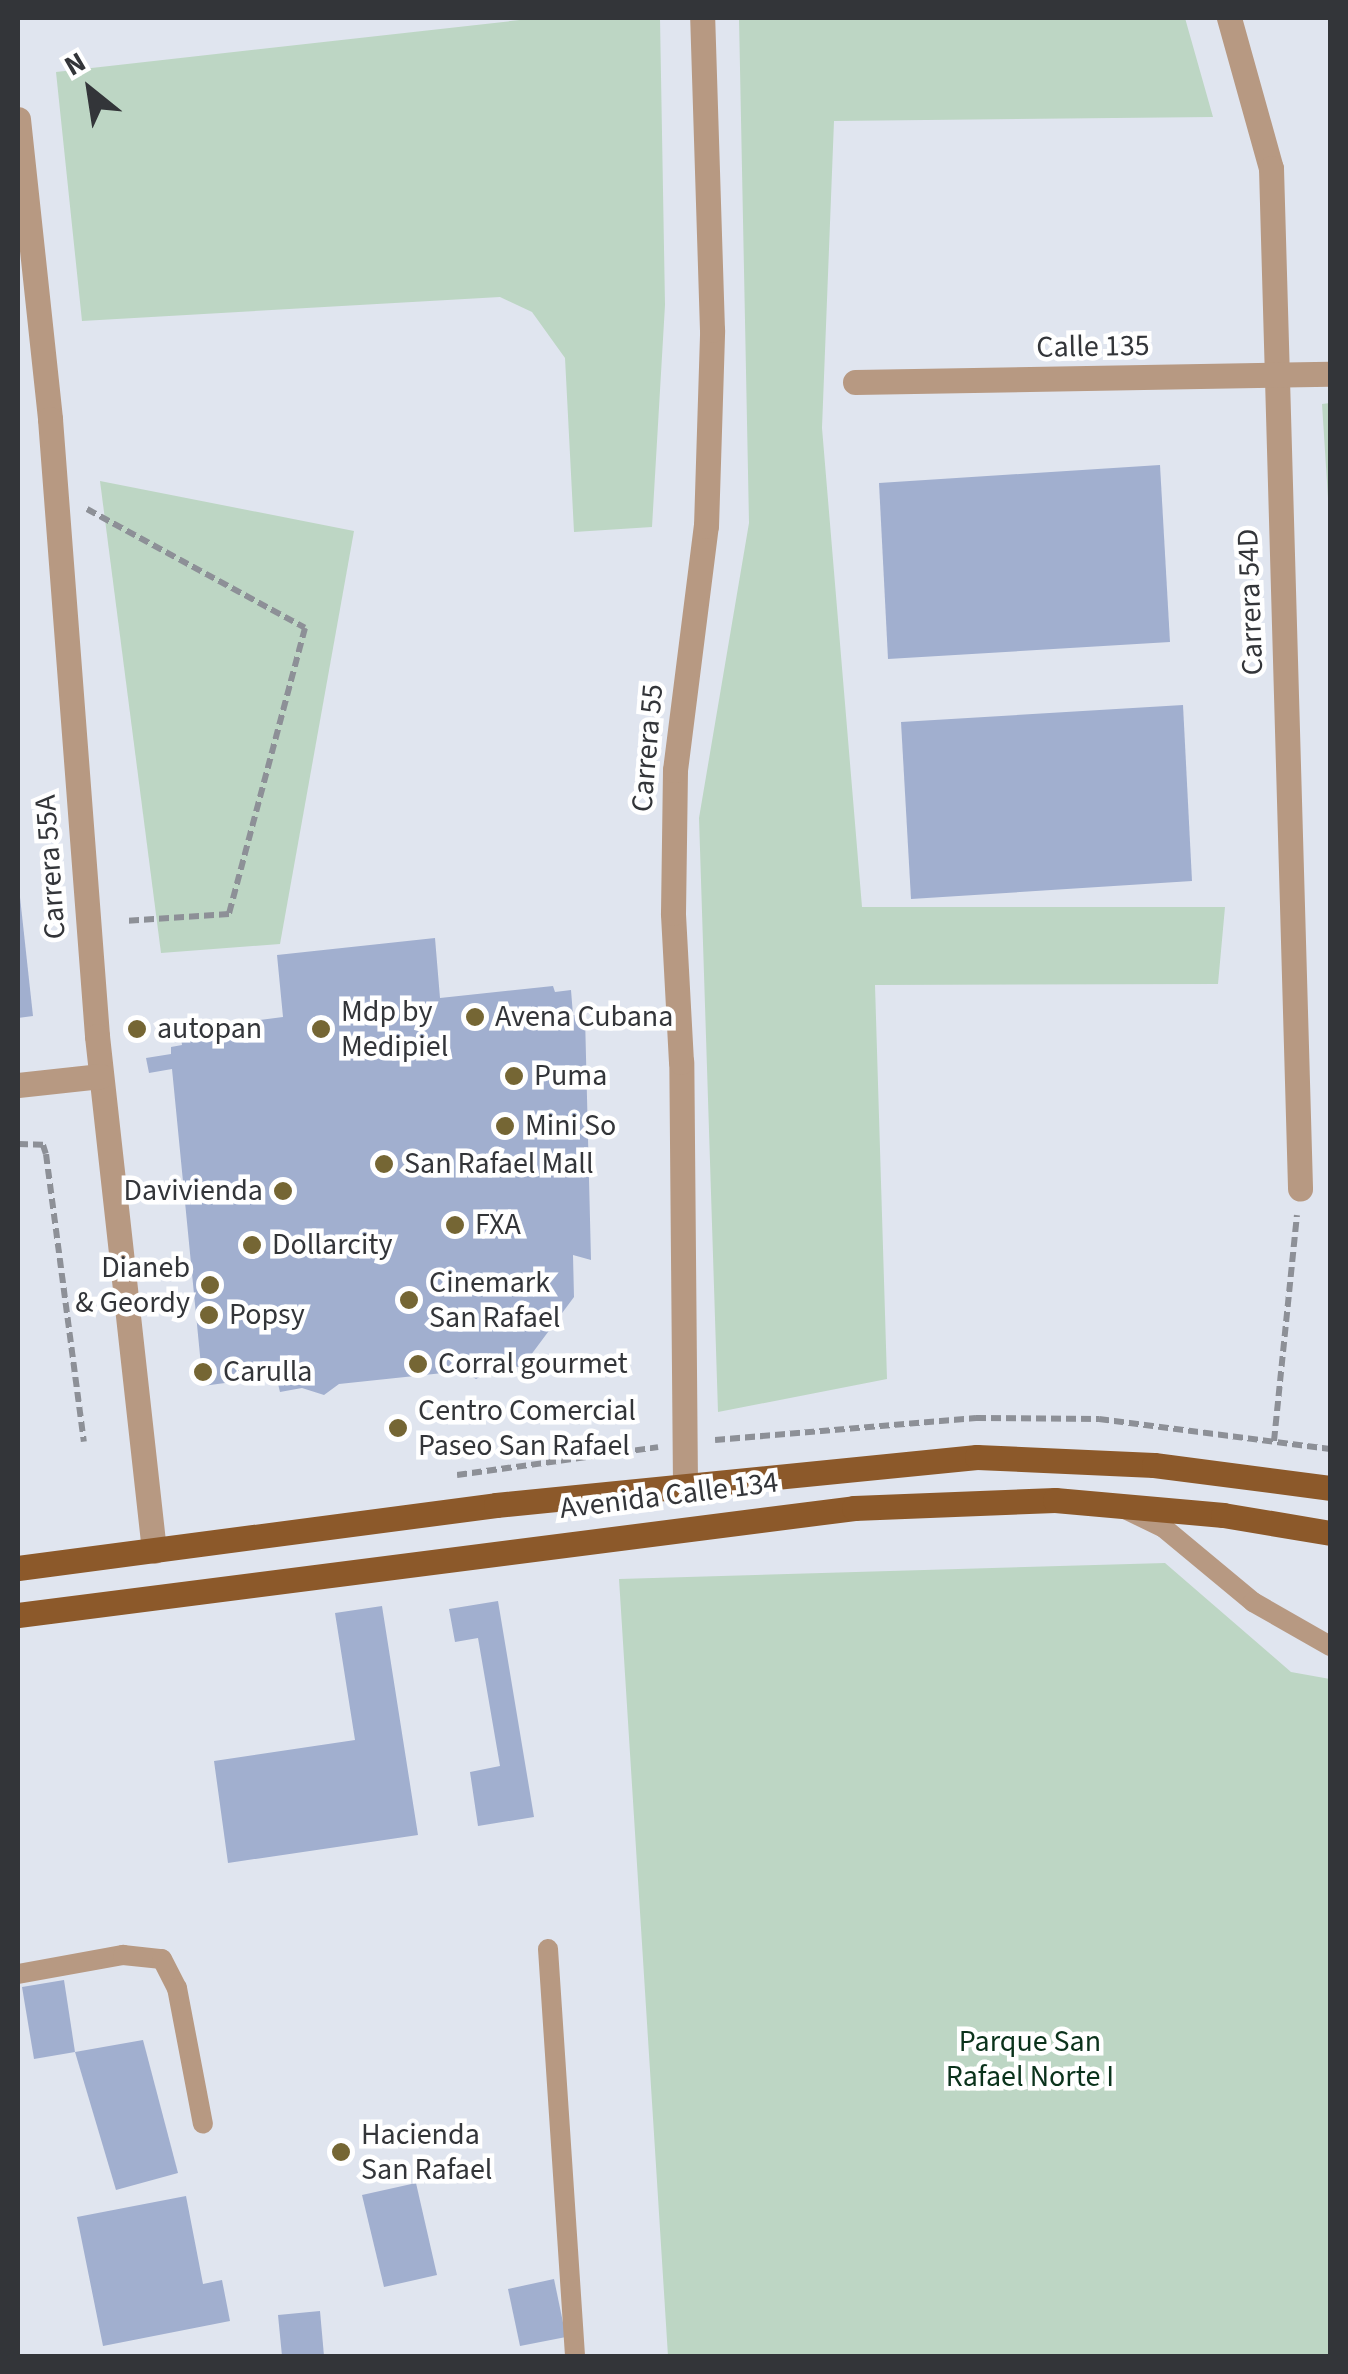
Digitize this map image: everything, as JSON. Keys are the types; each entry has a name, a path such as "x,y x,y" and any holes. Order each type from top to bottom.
{"main road":[{"name":"Avenida Calle 134","path":"18,1568 685,1484 978,1457 1154,1465 1330,1488"},
{"name":"Avenida Calle 134","path":"18,1615 854,1508 1114,1504 1330,1533"}],"street":[{"name":"Carrera 55","path":"685,1484 681,1062 672,913 675,770 707,506 712,330 702,18"},
{"name":"Carrera 54D","path":"1230,18 1271,168 1300,1189"},
{"name":"Carrera 55A","path":"18,118 50,419 101,1076 154,1551"},
{"name":"Calle 135","path":"855,382 1330,374"},
{"path":"18,1085 101,1076"}],"lane":[{"path":"1114,1504 1164,1528 1253,1602 1330,1646"},
{"path":"548,1949 575,2356"},
{"path":"18,1974 123,1956 162,1958 177,1988 203,2124"}],"path":[{"path":"84,507 305,628 229,914 124,921"},
{"path":"18,1144 43,1145 46,1154 84,1442"},
{"path":"1270,1478 1300,1189"}],"green space":[{"path":"538,18 660,18 665,305 652,527 574,532 565,358 532,312 500,297 82,321 56,72"},
{"path":"739,18 1185,18 1213,117 834,121 822,428 862,907 1225,907 1218,984 875,985 887,1379 718,1412 699,818 749,523"},
{"path":"1330,403 1330,529 1322,404"},
{"path":"100,481 354,531 280,944 161,953"},
{"name":"Parque San Rafael Norte I","path":"1165,1563 1291,1672 1330,1679 1330,2356 668,2356 619,1579"}],"building":[{"path":"1160,465 1170,642 888,659 879,483"},
{"path":"1183,705 1192,881 911,899 901,722"},
{"path":"18,879 33,1016 18,1018"},
{"name":"San Rafael Mall","path":"435,938 440,998 553,986 555,992 571,990 573,1015 585,1016 591,1260 573,1255 574,1297 522,1367 498,1367 476,1379 462,1371 339,1384 324,1395 302,1388 280,1392 276,1376 203,1386 172,1069 149,1073 146,1058 171,1054 171,1047 182,1045 180,1030 283,1017 277,955"},
{"path":"498,1601 534,1817 478,1826 470,1772 500,1766 478,1638 455,1642 449,1609"},
{"path":"382,1606 418,1835 228,1863 214,1761 355,1740 335,1613"},
{"path":"64,1980 75,2052 34,2059 22,1987"},
{"path":"143,2040 178,2173 116,2190 75,2052"},
{"path":"416,2183 437,2275 384,2287 362,2195"},
{"path":"186,2196 203,2284 222,2280 230,2321 103,2346 77,2217"},
{"path":"554,2279 566,2337 520,2346 508,2289"},
{"path":"320,2311 324,2356 282,2356 278,2315"}],"place":[{"name":"Avena Cubana","path":"475,1017"},
{"name":"autopan","path":"137,1029"},
{"name":"Mdp by Medipiel","path":"321,1029"},
{"name":"Puma","path":"514,1076"},
{"name":"Mini So","path":"505,1126"},
{"name":"San Rafael Mall","path":"384,1164"},
{"name":"Davivienda","path":"283,1191"},
{"name":"FXA","path":"455,1225"},
{"name":"Dollarcity","path":"252,1245"},
{"name":"Dianeb & Geordy","path":"210,1285"},
{"name":"Cinemark San Rafael","path":"409,1300"},
{"name":"Popsy","path":"209,1315"},
{"name":"Corral gourmet","path":"418,1364"},
{"name":"Carulla","path":"203,1372"},
{"name":"Centro Comercial Paseo San Rafael","path":"398,1428"},
{"name":"Hacienda San Rafael","path":"341,2152"}]}
